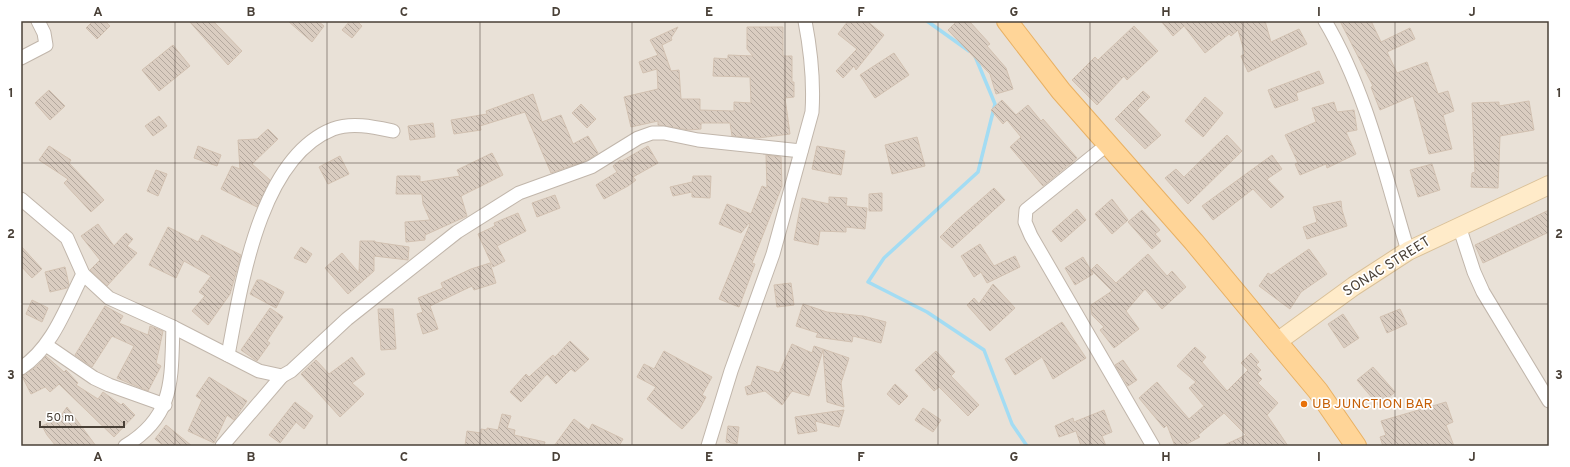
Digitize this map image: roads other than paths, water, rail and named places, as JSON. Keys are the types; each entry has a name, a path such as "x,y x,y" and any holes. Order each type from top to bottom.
{"main road":[{"path":"1007,21 1061,91 1194,242 1277,342 1318,392 1356,446"}],"street":[{"path":"21,58 46,45 44,33 38,21"},
{"path":"708,446 731,371 773,254 812,112 814,88 812,55 805,21"},
{"path":"1325,21 1335,37 1367,113 1408,251"},
{"path":"228,355 245,268 255,235 269,201 290,164 299,152 311,142 334,129 352,126 371,127 393,131"},
{"path":"222,446 282,376 291,371 358,310 457,232 519,193 591,167 638,138 652,133 664,133 698,140 801,152"},
{"path":"1108,144 1026,210 1025,222 1031,236 1153,446"},
{"name":"SONAC STREET","path":"1277,342 1354,286 1408,251 1549,185"},
{"path":"21,199 67,238 83,274 109,298 173,326 259,371 282,376"},
{"path":"1459,226 1474,272 1483,292 1549,401"},
{"path":"21,368 46,345 53,335 83,274"},
{"path":"125,446 151,427 165,405 172,363 173,326"},
{"path":"46,345 94,378 109,385 165,405"}],"waterway":[{"path":"927,21 969,51"},
{"path":"975,56 995,104 978,172 884,258 868,282 927,312 984,350 1012,424 1027,446"}],"place":[{"name":"UB JUNCTION BAR","path":"1304,404"}]}
